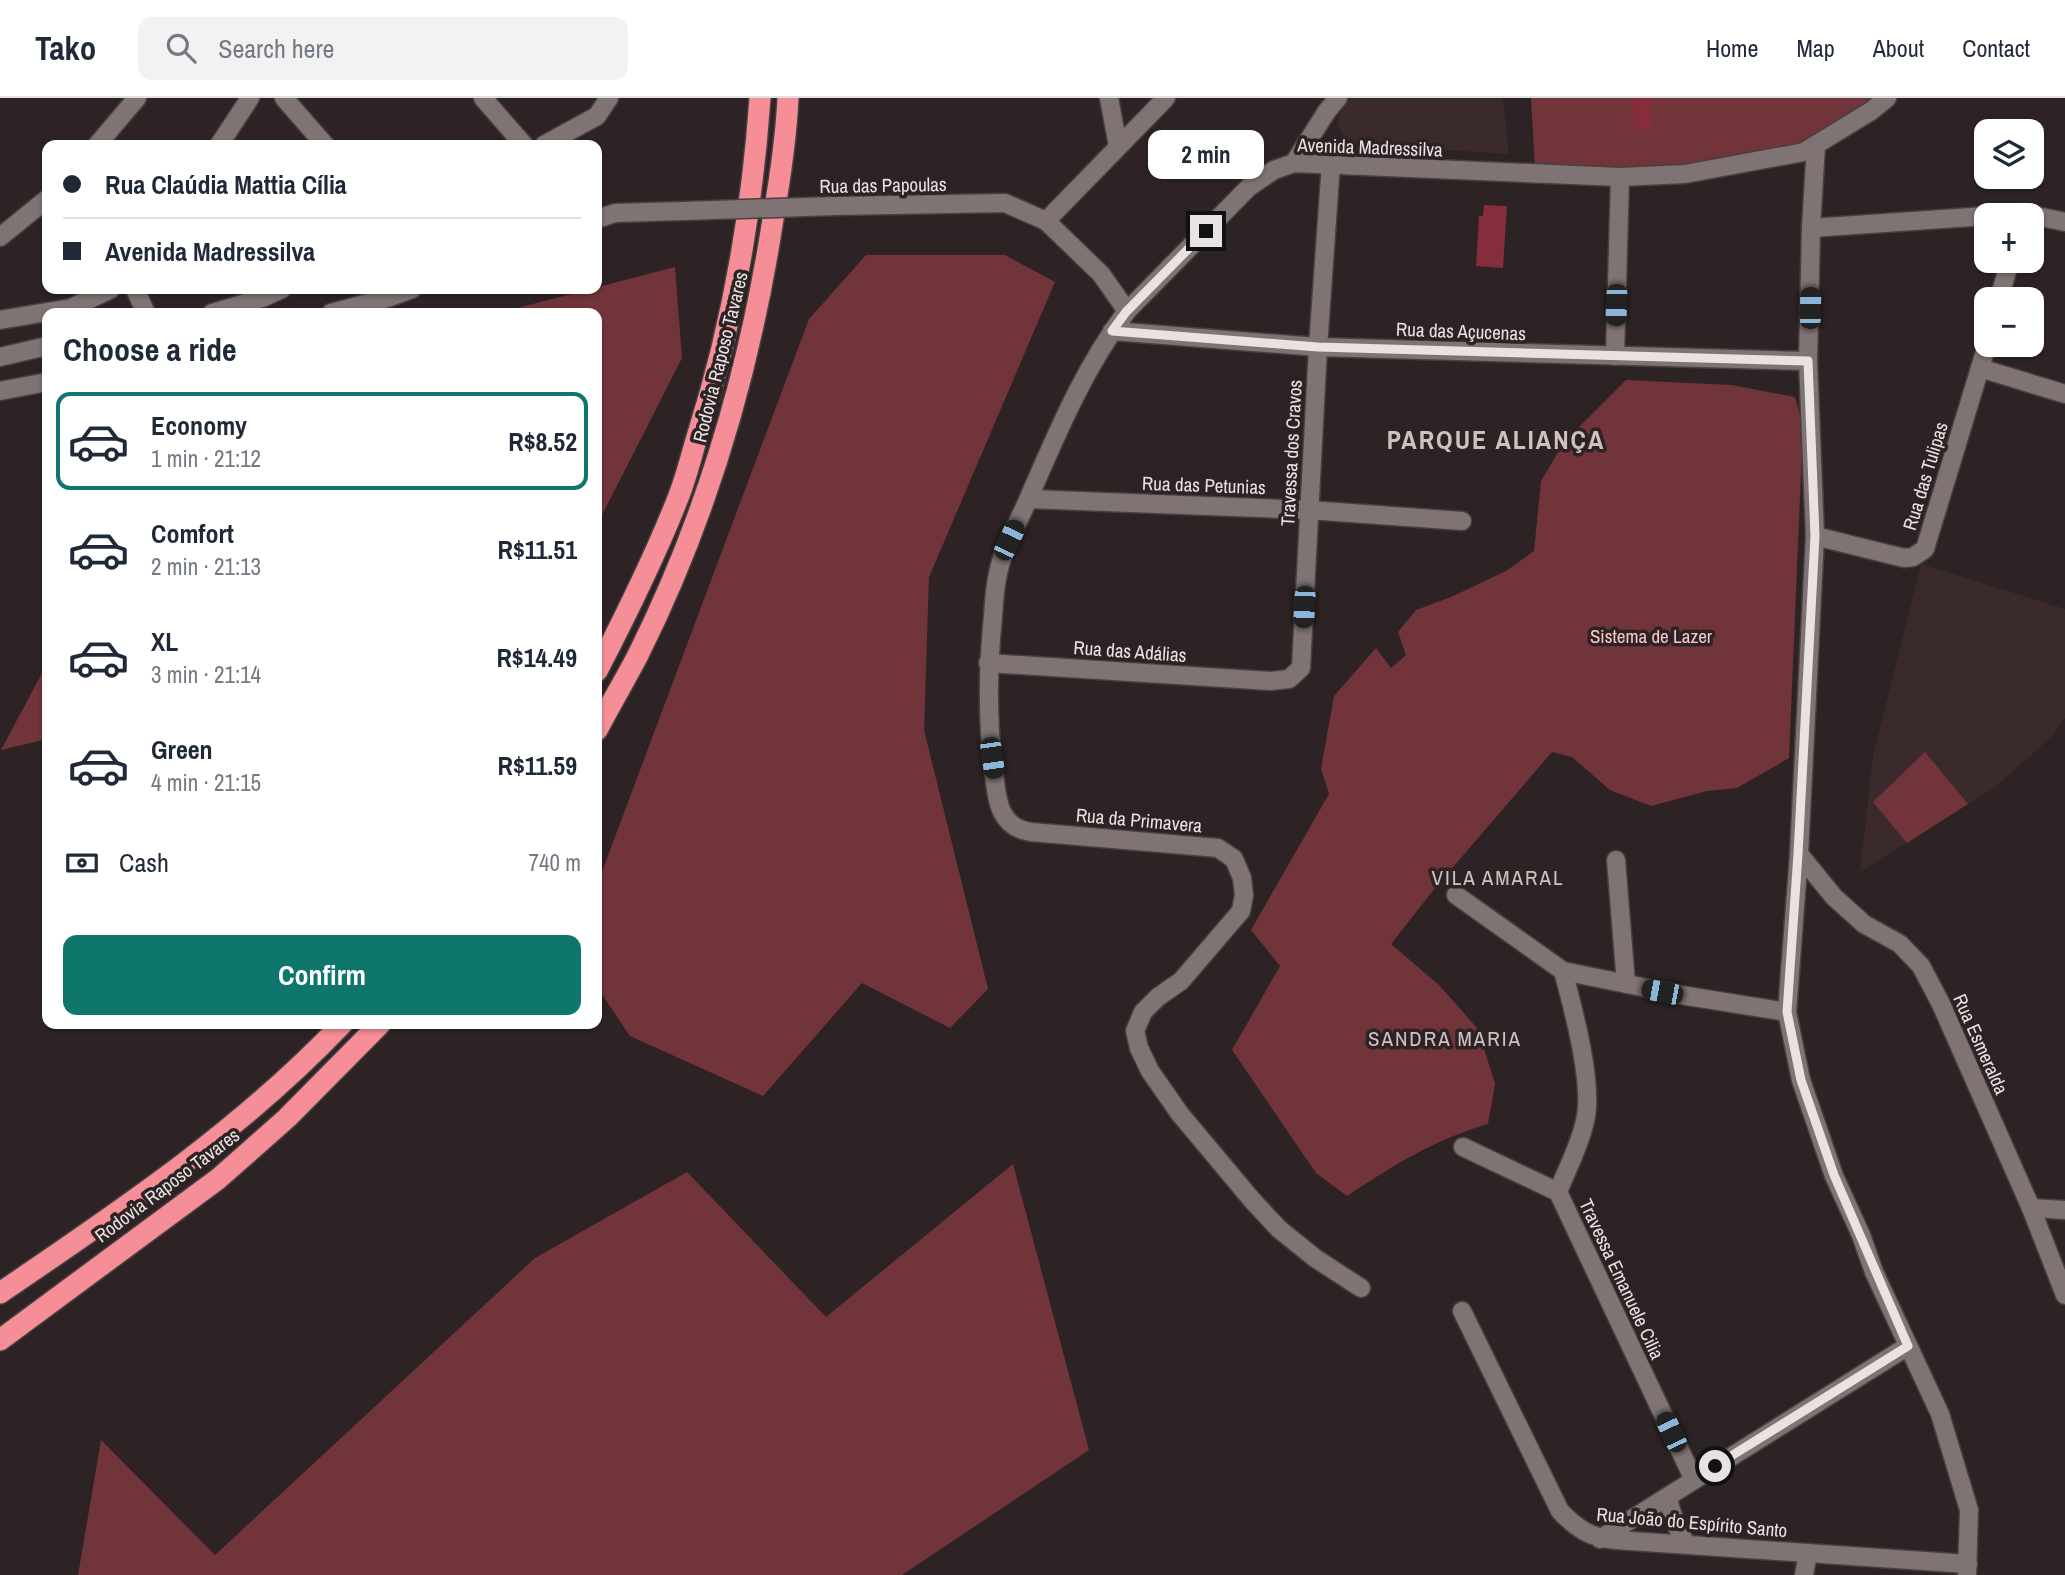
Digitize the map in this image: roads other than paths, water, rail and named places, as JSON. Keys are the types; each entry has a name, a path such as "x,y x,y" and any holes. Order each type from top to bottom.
{"highway":[{"name":"Rodovia Raposo Tavares","path":"602,661 678,497 714,386 743,256 756,158 760,98"},
{"name":"Rodovia Raposo Tavares","path":"602,721 638,654 679,562 729,425 764,280 786,139 788,98"},
{"name":"Rodovia Raposo Tavares","path":"0,1293 178,1170 254,1108 337,1029"},
{"name":"Rodovia Raposo Tavares","path":"0,1340 218,1179 287,1118 375,1029"}],"street":[{"path":"101,140 137,98"},
{"path":"222,140 250,98"},
{"path":"284,98 320,140"},
{"path":"484,98 520,140"},
{"path":"553,140 597,116 609,98"},
{"path":"1109,98 1118,146"},
{"path":"1046,221 1166,98"},
{"path":"1294,163 1338,98"},
{"name":"Avenida Madressilva","path":"1031,832 1017,830 1005,820 998,799 992,758 988,663 998,569 1072,398 1112,331 1126,312 1249,187 1274,170 1294,163 1620,177 1698,172 1804,152 1888,98"},
{"path":"1816,145 1808,361 1815,536 1787,1012 1801,1080 1834,1175 1940,1414 1969,1510 1967,1569"},
{"name":"Travessa dos Cravos","path":"1270,681 1289,679 1301,668 1331,163"},
{"path":"1615,356 1620,177"},
{"path":"0,237 42,203"},
{"name":"Rua das Papoulas","path":"602,217 615,212 1005,203 1046,221 1101,274 1126,312"},
{"path":"0,216 18,222"},
{"path":"1811,229 1974,216"},
{"path":"2044,218 2065,222"},
{"path":"71,308 100,294"},
{"path":"229,308 271,294"},
{"path":"350,308 398,294"},
{"path":"379,308 387,298"},
{"path":"0,320 42,313"},
{"name":"Rua das Açucenas","path":"1112,331 1318,347 1808,361"},
{"path":"0,357 42,347"},
{"name":"Rua das Tulipas","path":"1815,536 1904,558 1921,553 1929,540 1983,357"},
{"path":"1980,368 2065,394"},
{"path":"0,391 42,383"},
{"name":"Rua das Petunias","path":"1029,499 1309,510 1462,521"},
{"name":"Rua das Adálias","path":"988,663 1270,681"},
{"name":"Rua da Primavera","path":"1031,832 1218,848 1234,859 1242,878 1244,895 1241,911 1181,981 1158,997 1143,1012 1135,1031 1139,1048 1150,1071 1180,1114 1279,1229 1315,1258 1361,1288"},
{"name":"Rua Esmeralda","path":"1798,854 1834,897 1864,924 1900,944 1921,966 1941,1004 2031,1208 2065,1295"},
{"path":"1616,860 1626,984"},
{"path":"1456,895 1563,971 1787,1012"},
{"path":"1558,1192 1586,1120 1587,1088 1576,1022 1563,971"},
{"name":"Travessa Emanuele Cilia","path":"1463,1147 1558,1192 1694,1480"},
{"path":"2031,1208 2065,1210"},
{"name":"Rua João do Espírito Santo","path":"1462,1311 1560,1511 1574,1525 1600,1539 1808,1553 1967,1569"},
{"path":"1600,1539 1908,1346"},
{"path":"1667,1497 1685,1544"},
{"path":"1804,1575 1808,1553"}],"district":[{"name":"PARQUE ALIANÇA","path":"1496,439"},
{"name":"VILA AMARAL","path":"1498,877"},
{"name":"SANDRA MARIA","path":"1445,1038"}],"park label":[{"name":"Sistema de Lazer","path":"1651,636"}]}
